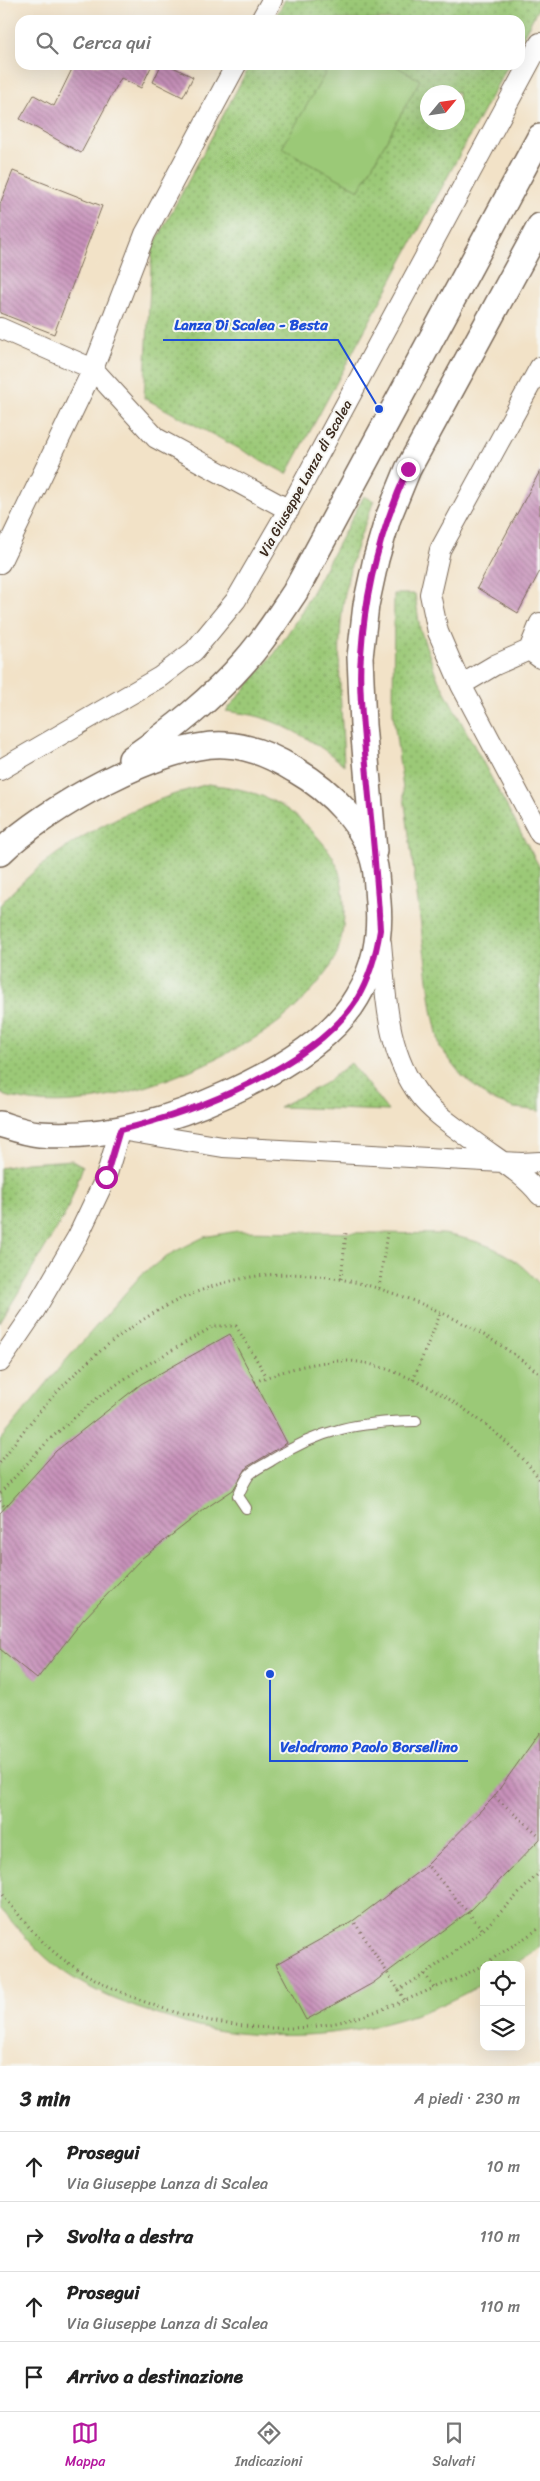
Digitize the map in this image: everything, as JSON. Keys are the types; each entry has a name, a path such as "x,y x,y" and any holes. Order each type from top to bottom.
{"street":[{"path":"264,15 272,0"},
{"name":"Via Giuseppe Lanza di Scalea","path":"0,770 132,695 194,651 236,600 288,510 540,43"},
{"path":"0,563 93,369 145,234 233,70"},
{"path":"0,853 31,825 79,795 193,712 227,681 264,637 295,592 313,560 540,137"},
{"path":"540,226 408,469 388,518 376,559 366,606 360,657 363,725 380,930 389,1026 396,1052 408,1079 420,1097 444,1118 504,1162 540,1195"},
{"path":"0,328 93,369 156,438 288,510"},
{"path":"540,367 440,550 430,594 438,632 461,686 540,834"},
{"path":"461,686 495,665 535,654 540,623"},
{"path":"79,795 153,760 178,751 205,746 225,745 246,748 285,764 311,779 332,796 356,826 367,845 375,866"},
{"path":"0,1124 36,1134 70,1135 120,1130 195,1108 245,1086 296,1056 322,1036 343,1016 363,986 375,958 380,930"},
{"path":"120,1130 223,1147 504,1162 540,1162"},
{"path":"0,1362 28,1322 78,1236 106,1177 120,1130"},
{"path":"0,1143 36,1134"}],"lane":[{"path":"246,1508 238,1496 250,1474 297,1446 347,1426 376,1422 416,1421"}],"path":[{"path":"341,1279 346,1233"},
{"path":"379,1288 387,1233"},
{"path":"0,1463 40,1409 78,1370 126,1330 179,1300 226,1283 266,1275 305,1275 341,1279 379,1288 441,1312 478,1330 517,1355 540,1374"},
{"path":"412,1380 441,1312"},
{"path":"0,1493 49,1440 96,1399 136,1371 214,1326 236,1326 267,1376"},
{"path":"255,1382 267,1376 337,1360 385,1368 412,1380 465,1409 501,1439 540,1480"},
{"path":"0,1501 5,1507"},
{"path":"495,1797 540,1836"},
{"path":"429,1867 483,1930"},
{"path":"398,1990 425,1974 483,1930 540,1872"},
{"path":"0,1891 38,1935 67,1962 101,1982 147,2002 206,2019 254,2027 308,2028 352,2018 405,2000 457,1979 483,1965 540,1928"},
{"path":"354,1923 405,2000"},
{"path":"425,1974 434,1988"}],"green space":[{"path":"285,0 540,0 540,5 525,33 525,15 277,15"},
{"path":"247,70 505,70 287,474 144,398 152,249"},
{"path":"327,70 403,70 420,80 359,190 282,148"},
{"path":"364,496 374,501 351,566 342,610 340,632 344,765 325,750 294,731 256,716 226,711 275,653 299,616"},
{"path":"394,594 415,594 420,629 437,677 540,868 540,1111 514,1108 490,1099 462,1076 440,1047 432,1010 393,713"},
{"path":"208,784 243,790 271,800 297,817 309,828 332,856 339,871 344,904 344,919 342,936 331,966 316,986 279,1022 234,1050 177,1076 146,1087 83,1101 53,1103 12,1098 0,1093 0,905 44,863 69,845 122,815 150,803"},
{"path":"351,1063 388,1111 279,1107 324,1084"},
{"path":"72,1160 83,1166 67,1211 0,1323 0,1168 27,1163"},
{"path":"237,1231 443,1234 472,1240 497,1250 519,1264 540,1285 540,1947 520,1961 480,1961 480,1985 452,2000 419,2013 385,2023 315,2034 280,2035 244,2034 198,2027 111,1998 73,1978 37,1949 0,1908 0,1440 61,1366 142,1274 174,1252 204,1237"}],"building":[{"path":"72,70 150,70 141,88 121,78 81,153 20,119 34,95 54,106"},
{"path":"159,70 179,70 193,77 183,97 153,82"},
{"path":"13,171 102,206 54,334 0,313 0,204"},
{"path":"540,471 540,571 518,613 477,588"},
{"path":"230,1334 287,1443 247,1467 233,1490 209,1506 141,1559 83,1620 37,1679 0,1649 0,1513 56,1451 141,1384"},
{"path":"540,1732 540,1839 471,1910 373,1983 306,2020 276,1964 350,1923 426,1866 493,1798"}],"place":[{"name":"Lanza Di Scalea - Besta","path":"379,409"},
{"name":"Velodromo Paolo Borsellino","path":"270,1674"}],"route":[{"path":"106,1177 120,1130 195,1108 220,1098 269,1073 296,1056 322,1036 343,1016 356,1000 367,980 375,958 380,930 363,725 360,657 366,606 376,559 388,518 408,469"}]}
